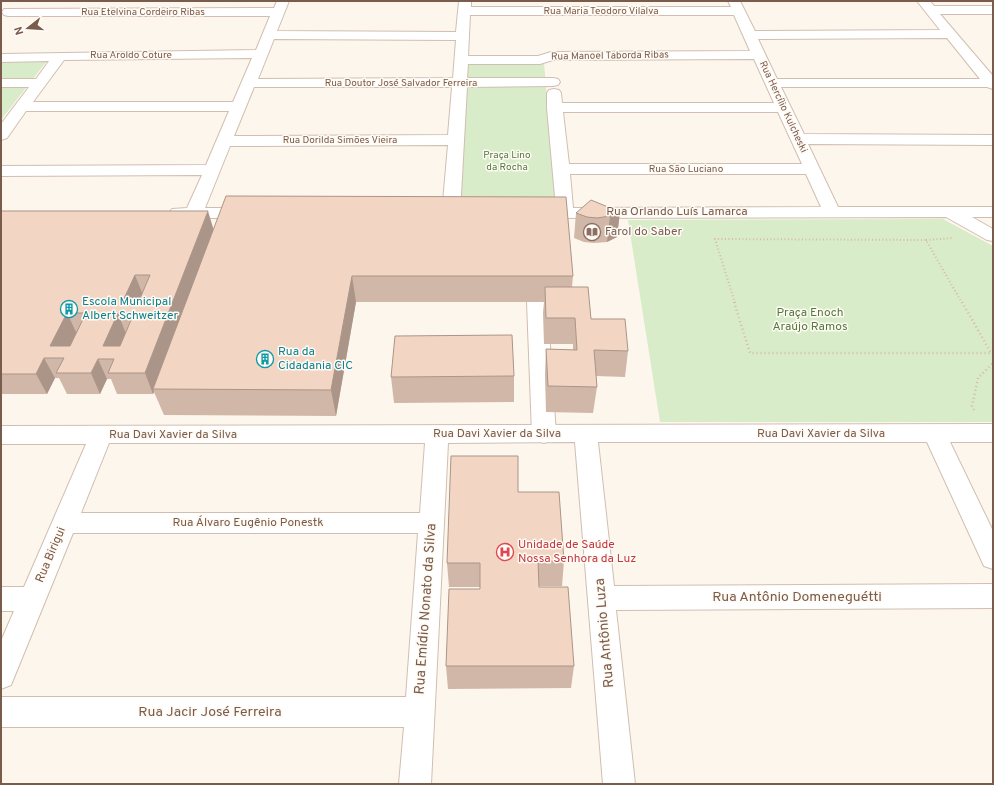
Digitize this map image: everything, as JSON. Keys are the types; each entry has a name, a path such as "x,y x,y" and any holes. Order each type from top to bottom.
{"street":[{"path":"4,15 18,1"},
{"path":"194,213 281,6"},
{"name":"Rua Etelvina Cordeiro Ribas","path":"4,15 281,6"},
{"path":"451,213 464,6"},
{"name":"Rua Maria Teodoro Vilalva","path":"464,6 736,6"},
{"name":"Rua Hercílio Kulcheski","path":"736,6 832,212"},
{"path":"927,6 993,10"},
{"path":"927,6 992,84"},
{"path":"750,35 951,34"},
{"path":"268,35 462,36"},
{"name":"Rua Aroldo Coture","path":"1,58 260,54"},
{"name":"Rua Manoel Taborda Ribas","path":"461,60 540,60 551,56 759,55"},
{"path":"1,135 60,56"},
{"path":"551,56 566,220"},
{"path":"971,59 986,59"},
{"name":"Rua Doutor José Salvador Ferreira","path":"248,83 553,82"},
{"path":"1,83 39,83"},
{"path":"772,83 992,84"},
{"path":"22,107 239,106"},
{"path":"555,108 783,107"},
{"path":"798,139 993,140"},
{"name":"Rua Dorilda Simões Vieira","path":"224,141 456,140"},
{"name":"Rua São Luciano","path":"561,169 812,169"},
{"path":"1,171 212,170"},
{"name":"Rua Orlando Luís Lamarca","path":"520,213 566,220 832,212 993,212"},
{"path":"948,212 993,236"},
{"path":"163,213 264,213"},
{"path":"537,302 544,434"},
{"name":"Rua Davi Xavier da Silva","path":"1,435 990,433"},
{"name":"Rua Emídio Nonato da Silva","path":"415,784 437,434"},
{"name":"Rua Antônio Luza","path":"586,434 619,784"},
{"path":"935,434 986,527 993,558"},
{"name":"Rua Birigui","path":"1,675 101,435"},
{"name":"Rua Álvaro Eugênio Ponestk","path":"65,523 431,523"},
{"name":"Rua Antônio Domeneguétti","path":"602,598 993,596"},
{"path":"1,599 32,599"},
{"name":"Rua Jacir José Ferreira","path":"1,712 419,712"}],"path":[{"path":"715,239 926,240 992,353 750,353 715,239"},
{"path":"990,433 972,406 978,378 993,363"}],"green space":[{"path":"1,62 46,62 1,120"},
{"name":"Praça Lino da Rocha","path":"467,63 544,63 556,206 459,206"},
{"name":"Praça Enoch Araújo Ramos","path":"943,219 993,246 993,422 660,422 628,220"}],"building":[{"name":"Rua da Cidadania CIC","path":"226,196 566,197 573,276 352,276 331,390 153,389"},
{"path":"591,200 620,212 610,216 597,218 587,217 576,213"},
{"name":"Escola Municipal Albert Schweitzer","path":"1,211 208,211 145,373 108,373 114,359 98,359 91,373 56,373 64,358 44,358 36,374 1,374","holes":["135,275 150,275 138,303 122,303","67,313 86,313 70,346 50,346","118,313 134,313 120,346 103,346"]},
{"path":"545,287 588,287 591,319 625,319 628,351 594,350 597,387 548,386 546,349 577,350 575,318 546,318"},
{"path":"512,335 514,376 391,377 395,336"},
{"name":"Unidade de Saúde Nossa Senhora da Luz","path":"451,456 518,456 518,492 559,492 564,561 538,561 539,587 568,587 574,666 446,666 449,589 480,589 480,563 447,563"}],"place":[{"name":"Farol do Saber","path":"592,232"},
{"name":"Escola Municipal Albert Schweitzer","path":"69,309"},
{"name":"Rua da Cidadania CIC","path":"265,359"},
{"name":"Unidade de Saúde Nossa Senhora da Luz","path":"505,552"}]}
